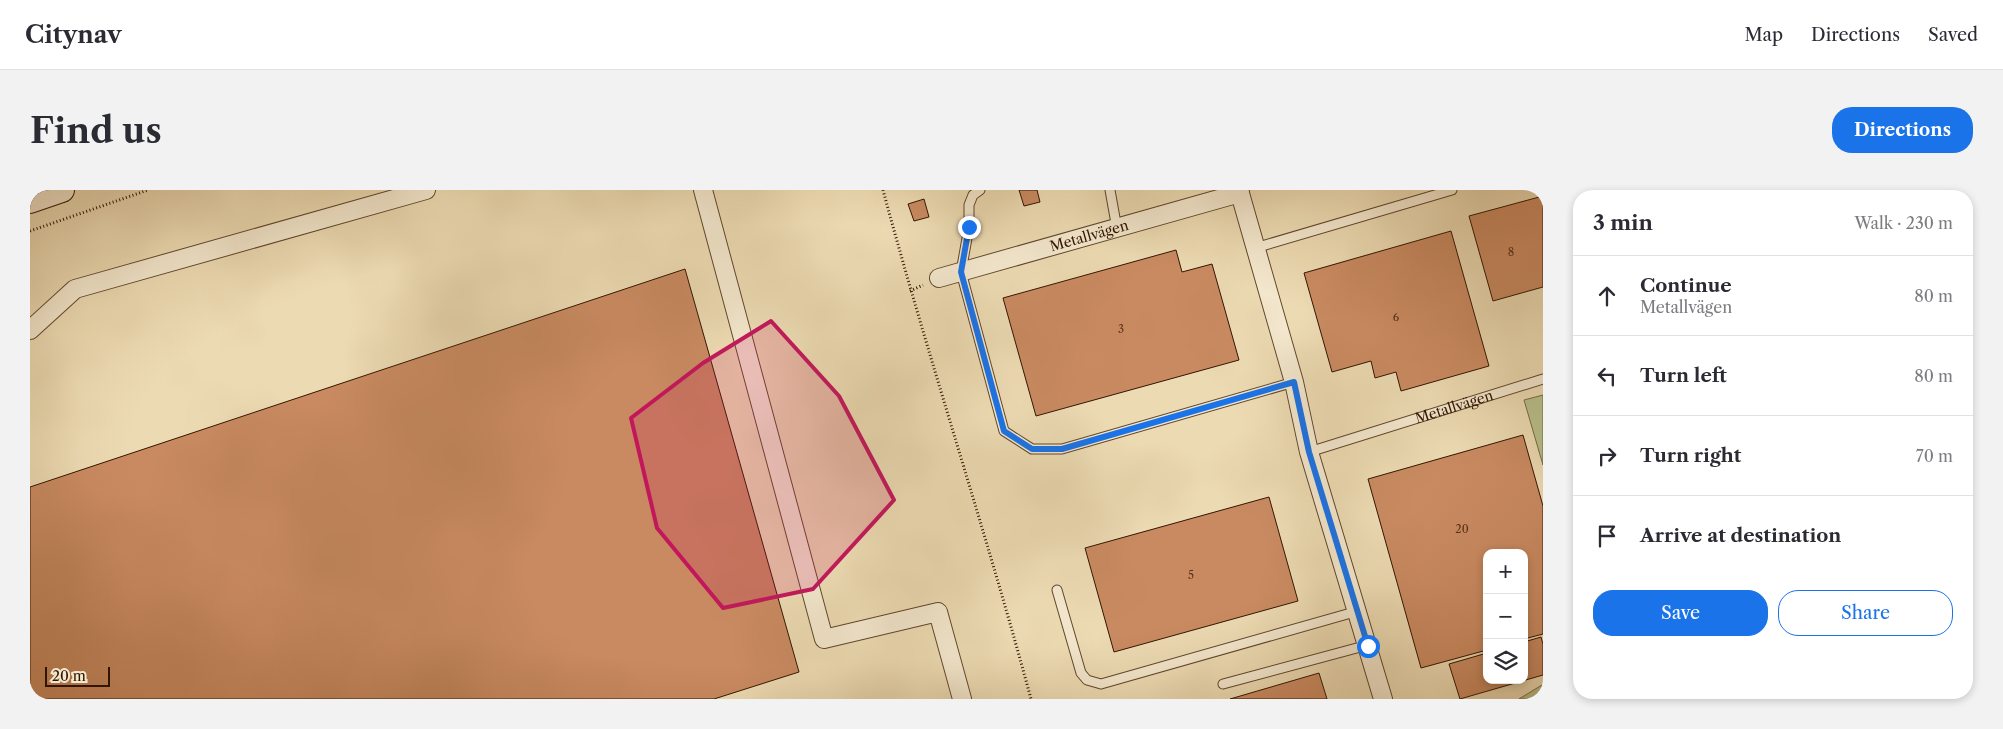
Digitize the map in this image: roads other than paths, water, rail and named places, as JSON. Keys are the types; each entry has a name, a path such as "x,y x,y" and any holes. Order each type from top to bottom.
{"street":[{"path":"30,201 62,190"},
{"path":"30,330 75,290 426,190"},
{"path":"703,190 824,639 938,612 962,699"},
{"name":"Metallvägen","path":"939,278 1117,229 1240,191 1294,382 1309,452 1383,699"}],"lane":[{"path":"980,190 973,196 969,205 969,227 961,272 1004,431 1032,449 1062,449 1294,382"},
{"path":"1110,190 1117,229"},
{"path":"1255,248 1452,190"},
{"name":"Metallvägen","path":"1309,452 1543,379"},
{"path":"1057,590 1081,673 1087,680 1101,684 1358,611"},
{"path":"1223,684 1368,646"}]}
